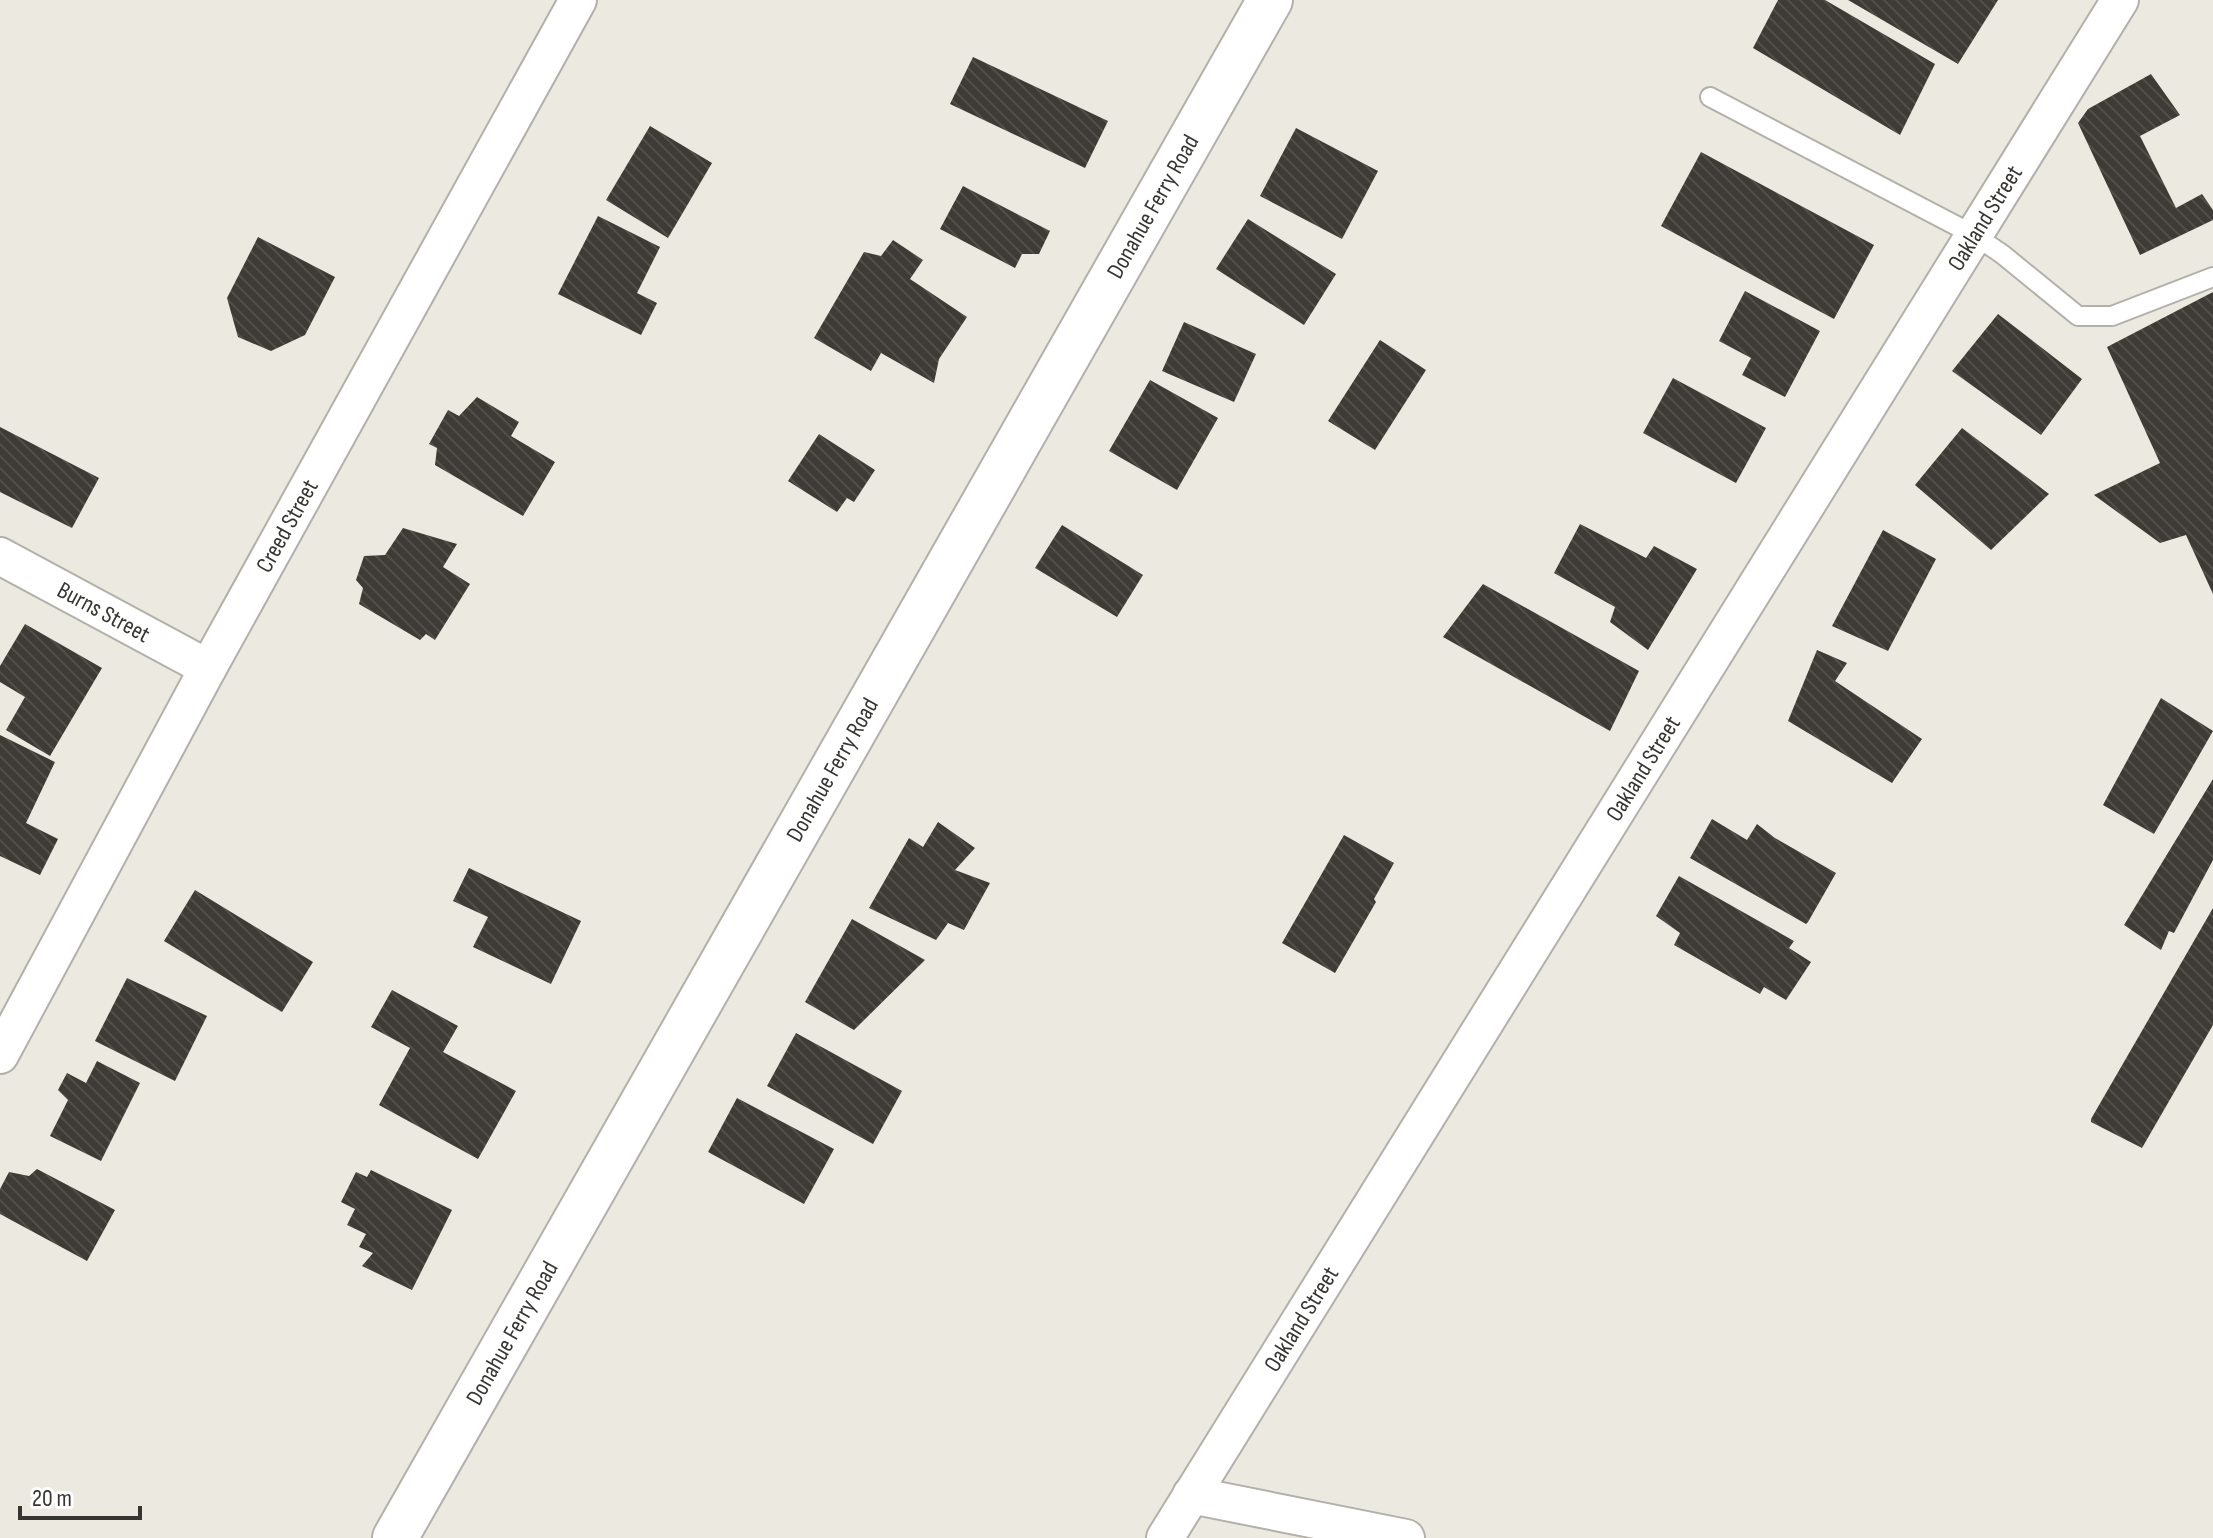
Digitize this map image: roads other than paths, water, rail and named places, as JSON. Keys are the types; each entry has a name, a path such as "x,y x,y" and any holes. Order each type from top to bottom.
{"main road":[{"name":"Donahue Ferry Road","path":"395,1538 1270,0"}],"street":[{"name":"Creed Street","path":"0,1055 208,668 578,0"},
{"name":"Oakland Street","path":"1165,1538 2120,0"},
{"name":"Burns Street","path":"0,556 208,668"},
{"path":"1191,1495 1406,1538"}],"lane":[{"path":"1710,97 1974,235 2078,316 2112,316 2213,277"}]}
